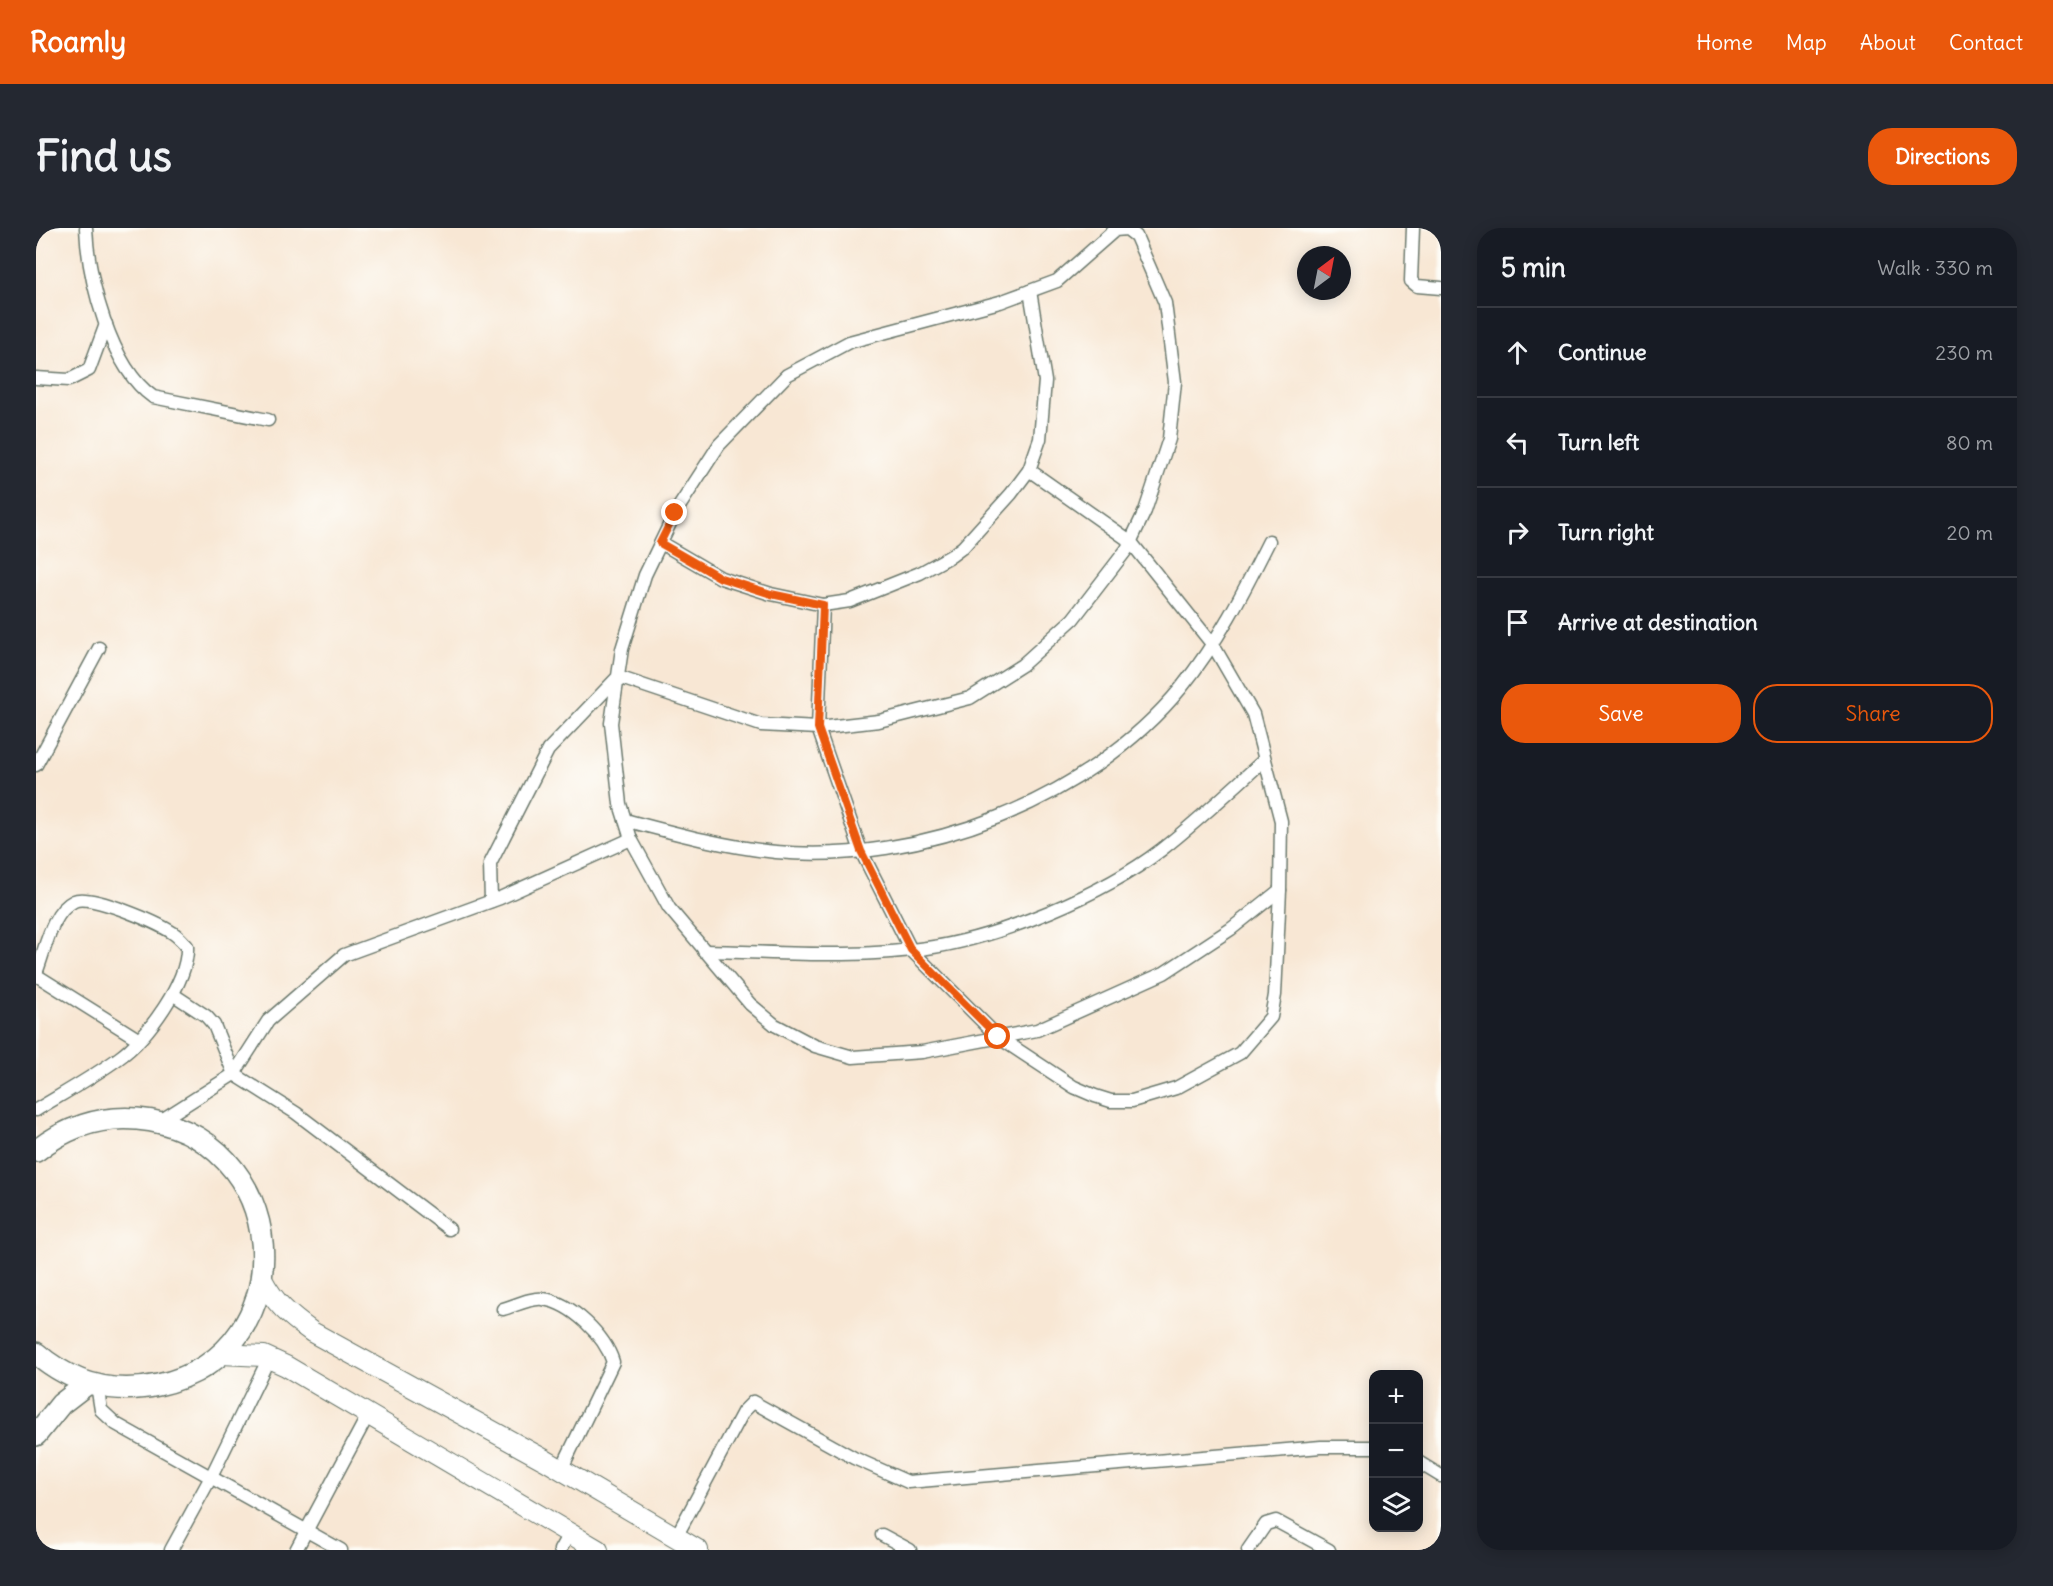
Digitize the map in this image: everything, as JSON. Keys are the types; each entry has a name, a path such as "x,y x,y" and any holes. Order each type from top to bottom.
{"highway":[{"path":"36,1150 74,1127 117,1117 160,1121 192,1133 220,1154 243,1180 258,1211 264,1245 262,1279 254,1307 240,1332 221,1354 181,1380 134,1390 92,1385 54,1369 36,1353"},
{"path":"36,1435 61,1404 92,1385"}],"main road":[{"path":"262,1279 279,1306 312,1332 561,1470 698,1550"},
{"path":"221,1354 247,1354 269,1359 368,1415 565,1542 598,1550"}],"street":[{"path":"86,228 87,259 97,301 114,343 137,383 153,397 268,420"},
{"path":"1413,228 1412,281 1417,286 1441,288"},
{"path":"618,677 761,725 818,728 879,721 970,698 1022,665 1073,619 1130,542 1144,511 1169,439 1175,382 1165,303 1136,236 1126,229 1115,230 1057,281 924,324 849,342 787,375 719,446 675,513 660,543 645,575 622,650 611,723 620,804 631,839 669,908 750,1004 775,1025 815,1046 853,1057 922,1052 1036,1030 1164,973 1231,929 1280,890"},
{"path":"660,543 721,578 771,594 823,605 850,601 920,573 951,556 963,547 1011,494 1029,470 1040,439 1045,381 1030,291"},
{"path":"36,378 69,380 89,370 106,324"},
{"path":"823,605 818,728 861,851 911,950 998,1037 1074,1087 1110,1101 1132,1101 1176,1089 1240,1053 1271,1017 1275,995 1280,890 1281,821 1253,714 1213,645 1130,542 1029,470"},
{"path":"625,820 695,838 776,852 861,851 951,834 1034,802 1099,763 1148,721 1179,690 1213,645 1232,614 1269,541"},
{"path":"36,765 99,648"},
{"path":"492,902 490,864 549,750 618,677"},
{"path":"704,951 870,953 911,950 928,948 1006,928 1076,900 1159,852 1264,760"},
{"path":"160,1121 234,1074 268,1021 344,955 492,902 631,839"},
{"path":"36,1110 120,1058 138,1039 174,995 188,958 187,946 174,934 130,913 85,898 74,900 62,911 36,974 138,1039"},
{"path":"174,995 206,1016 214,1025 234,1074 296,1113 449,1229"},
{"path":"503,1309 542,1298 562,1305 595,1329 609,1349 613,1362 561,1470"},
{"path":"171,1550 211,1477 269,1359"},
{"path":"92,1385 106,1417 341,1550"},
{"path":"676,1537 743,1412 753,1402 854,1458 908,1482 1321,1447 1369,1447"},
{"path":"296,1550 368,1415"},
{"path":"1423,1465 1441,1476"},
{"path":"1248,1550 1266,1524 1276,1521 1329,1550"},
{"path":"882,1534 910,1550"}],"route":[{"path":"675,513 660,543 721,578 771,594 823,605 818,728 861,851 911,950 998,1037"}]}
